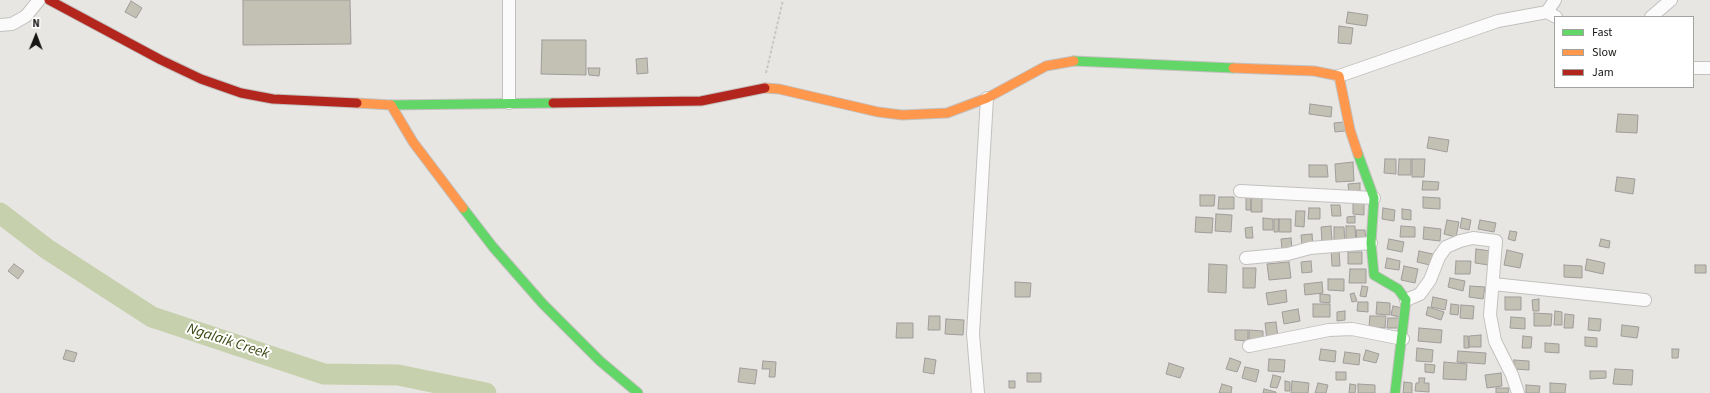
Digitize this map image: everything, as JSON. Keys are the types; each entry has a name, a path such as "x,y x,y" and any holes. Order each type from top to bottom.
{"street":[{"path":"0,25 12,24 26,16 39,0"},
{"path":"49,0 161,60 201,79 241,93 273,99 391,105 701,101 762,88 779,89 878,112 902,115 947,113 987,98 1046,66 1072,61 1314,71 1339,76 1498,21 1552,15 1555,0"},
{"path":"509,0 509,103"},
{"path":"1652,16 1671,0"},
{"path":"1694,68 1710,68"},
{"path":"1339,76 1350,130 1374,198 1371,243 1374,275 1398,290 1406,300 1396,393"},
{"path":"978,393 973,334 987,98"},
{"path":"391,105 413,142 493,247 542,304 600,361 638,393"},
{"path":"1240,191 1374,198"},
{"path":"1406,300 1420,294 1430,280 1439,257 1446,246 1473,238 1496,241 1493,262 1493,284 1490,315 1495,341 1512,375 1518,393"},
{"path":"1246,258 1288,254 1310,248 1371,243"},
{"path":"1493,284 1645,300"},
{"path":"1249,346 1329,330 1352,329 1403,338"}],"path":[{"path":"762,88 783,0"}],"building":[{"path":"243,0 350,0 351,44 243,45"},
{"path":"131,1 142,8 136,18 125,12"},
{"path":"1348,12 1368,15 1366,26 1346,23"},
{"path":"1339,26 1353,28 1351,44 1338,43"},
{"path":"542,40 586,40 586,75 541,74"},
{"path":"647,58 648,73 637,74 636,59"},
{"path":"588,68 600,68 599,76 589,75"},
{"path":"1310,104 1332,107 1331,117 1309,114"},
{"path":"1618,114 1638,115 1637,133 1616,132"},
{"path":"1345,122 1345,131 1335,132 1334,123"},
{"path":"1429,137 1449,140 1447,152 1427,148"},
{"path":"1385,159 1396,159 1396,174 1384,173"},
{"path":"1399,159 1411,159 1411,175 1398,175"},
{"path":"1412,159 1425,159 1424,177 1412,177"},
{"path":"1353,162 1354,181 1336,182 1335,164"},
{"path":"1309,165 1327,165 1328,177 1309,177"},
{"path":"1617,177 1635,179 1633,194 1615,191"},
{"path":"1423,181 1439,182 1438,190 1422,190"},
{"path":"1360,183 1360,193 1349,194 1348,184"},
{"path":"1200,195 1215,195 1214,206 1200,206"},
{"path":"1219,197 1234,197 1234,209 1218,209"},
{"path":"1246,197 1251,197 1251,210 1246,210"},
{"path":"1423,197 1440,198 1440,209 1423,208"},
{"path":"1251,198 1262,198 1262,212 1251,212"},
{"path":"1353,203 1364,203 1364,215 1353,214"},
{"path":"1331,205 1340,205 1341,216 1332,216"},
{"path":"1309,208 1320,208 1320,219 1308,219"},
{"path":"1383,208 1395,210 1394,221 1382,219"},
{"path":"1402,209 1411,210 1411,220 1402,219"},
{"path":"1296,211 1305,211 1304,227 1295,226"},
{"path":"1216,214 1232,215 1231,232 1215,231"},
{"path":"1355,216 1355,223 1347,223 1347,217"},
{"path":"1196,217 1213,218 1212,233 1195,232"},
{"path":"1263,218 1273,219 1273,230 1263,230"},
{"path":"1462,218 1471,220 1469,230 1460,228"},
{"path":"1274,219 1279,219 1278,232 1274,232"},
{"path":"1279,219 1291,219 1291,232 1279,232"},
{"path":"1447,220 1459,222 1456,237 1444,234"},
{"path":"1480,220 1496,223 1494,232 1478,229"},
{"path":"1331,226 1332,241 1322,242 1321,227"},
{"path":"1346,226 1355,226 1356,244 1346,244"},
{"path":"1401,226 1415,227 1415,237 1400,237"},
{"path":"1252,227 1253,238 1246,238 1245,228"},
{"path":"1334,227 1344,227 1345,244 1334,244"},
{"path":"1424,227 1441,229 1440,241 1423,239"},
{"path":"1356,230 1365,230 1366,242 1357,243"},
{"path":"1510,231 1517,232 1515,241 1508,239"},
{"path":"1312,234 1313,246 1302,246 1301,235"},
{"path":"1291,238 1292,249 1282,250 1281,239"},
{"path":"1389,239 1404,242 1402,252 1387,249"},
{"path":"1601,239 1610,241 1609,248 1599,246"},
{"path":"1476,249 1491,251 1489,265 1475,263"},
{"path":"1331,250 1339,250 1340,266 1332,266"},
{"path":"1507,250 1523,254 1520,268 1504,265"},
{"path":"1419,251 1437,255 1434,266 1417,262"},
{"path":"1348,252 1362,252 1362,264 1348,264"},
{"path":"1387,258 1400,261 1399,270 1385,268"},
{"path":"1587,259 1605,263 1603,274 1585,270"},
{"path":"1311,261 1312,272 1302,273 1301,262"},
{"path":"1456,261 1471,261 1470,274 1455,274"},
{"path":"1289,262 1291,278 1269,280 1267,264"},
{"path":"14,264 24,271 18,279 8,271"},
{"path":"1209,264 1227,265 1226,293 1208,292"},
{"path":"1564,265 1582,266 1582,278 1564,277"},
{"path":"1695,265 1706,265 1706,273 1695,273"},
{"path":"1404,266 1418,269 1415,283 1401,280"},
{"path":"1243,268 1256,268 1255,288 1243,288"},
{"path":"1350,269 1366,269 1366,283 1349,283"},
{"path":"1450,278 1465,281 1463,291 1448,287"},
{"path":"1328,279 1344,279 1344,291 1328,290"},
{"path":"1015,282 1031,283 1030,297 1015,297"},
{"path":"1322,282 1323,293 1305,295 1304,284"},
{"path":"1362,286 1368,287 1366,297 1360,296"},
{"path":"1470,286 1485,287 1483,299 1469,297"},
{"path":"1286,290 1287,302 1268,305 1266,293"},
{"path":"1354,293 1357,301 1352,302 1350,294"},
{"path":"1320,294 1330,295 1330,303 1320,302"},
{"path":"1433,297 1447,300 1445,310 1431,307"},
{"path":"1505,297 1521,297 1521,310 1505,310"},
{"path":"1539,299 1539,311 1533,311 1532,300"},
{"path":"1358,302 1368,302 1368,312 1357,311"},
{"path":"1377,302 1390,303 1390,315 1376,314"},
{"path":"1313,304 1330,304 1330,317 1313,317"},
{"path":"1451,304 1459,305 1458,315 1450,314"},
{"path":"1461,305 1474,306 1473,319 1460,318"},
{"path":"1393,306 1402,308 1400,317 1391,315"},
{"path":"1428,307 1444,312 1441,320 1426,315"},
{"path":"1298,309 1300,321 1284,324 1282,312"},
{"path":"1345,311 1345,320 1337,321 1337,312"},
{"path":"1555,311 1562,312 1562,325 1554,325"},
{"path":"1534,313 1552,314 1551,326 1534,326"},
{"path":"1565,314 1574,315 1573,328 1564,328"},
{"path":"929,316 940,316 940,330 928,330"},
{"path":"1370,316 1386,316 1385,328 1369,327"},
{"path":"1511,317 1525,318 1525,329 1510,328"},
{"path":"1388,318 1400,318 1399,328 1387,328"},
{"path":"1589,318 1601,319 1600,331 1588,330"},
{"path":"946,319 964,320 963,335 945,334"},
{"path":"1276,322 1278,338 1267,340 1265,323"},
{"path":"897,323 913,323 913,338 896,338"},
{"path":"1622,325 1639,327 1637,338 1621,336"},
{"path":"1419,328 1442,330 1441,343 1418,341"},
{"path":"1235,330 1248,330 1248,341 1235,340"},
{"path":"1249,330 1263,331 1263,341 1249,341"},
{"path":"1481,335 1481,347 1469,347 1469,336"},
{"path":"1464,336 1468,336 1469,348 1464,348"},
{"path":"1523,336 1532,337 1531,348 1522,348"},
{"path":"1585,337 1597,338 1597,347 1585,346"},
{"path":"1545,343 1559,344 1559,353 1545,352"},
{"path":"1417,348 1433,350 1432,362 1416,361"},
{"path":"1321,349 1336,351 1335,362 1319,360"},
{"path":"1672,349 1679,349 1678,358 1672,358"},
{"path":"66,350 77,353 74,362 63,359"},
{"path":"1366,350 1379,354 1376,363 1363,360"},
{"path":"1458,351 1486,353 1485,364 1457,362"},
{"path":"1345,352 1360,354 1359,365 1343,363"},
{"path":"925,358 936,360 934,374 923,372"},
{"path":"1230,358 1241,362 1237,372 1226,369"},
{"path":"1269,359 1285,360 1284,372 1268,371"},
{"path":"1514,360 1529,361 1529,370 1514,369"},
{"path":"763,361 776,362 775,377 769,377 770,369 762,369"},
{"path":"1444,362 1467,364 1466,380 1443,379"},
{"path":"1169,363 1184,368 1180,378 1166,374"},
{"path":"1425,364 1435,365 1434,373 1425,372"},
{"path":"1245,367 1259,370 1256,382 1242,378"},
{"path":"740,368 757,370 755,384 738,382"},
{"path":"1615,369 1633,370 1632,385 1613,384"},
{"path":"1590,371 1606,371 1606,378 1590,379"},
{"path":"1336,372 1346,372 1346,380 1336,380"},
{"path":"1027,373 1041,373 1041,382 1027,382"},
{"path":"1501,373 1502,386 1487,388 1485,375"},
{"path":"1273,375 1281,377 1277,388 1270,387"},
{"path":"1419,378 1425,378 1424,383 1429,383 1429,392 1415,391 1416,383 1419,383"},
{"path":"1009,381 1015,381 1015,388 1009,388"},
{"path":"1285,381 1290,382 1290,391 1285,391"},
{"path":"1292,381 1309,383 1308,393 1291,393"},
{"path":"1404,382 1412,383 1412,393 1403,393"},
{"path":"1318,383 1328,385 1326,393 1315,393"},
{"path":"1550,383 1566,384 1565,393 1550,393"},
{"path":"1222,384 1232,387 1231,393 1219,393"},
{"path":"1350,384 1356,385 1355,393 1349,393"},
{"path":"1358,384 1375,385 1375,393 1358,393"},
{"path":"1526,385 1540,386 1539,393 1526,393"},
{"path":"1496,388 1509,388 1508,393 1496,393"},
{"path":"1264,389 1276,392 1276,393 1263,393"}],"waterway":[{"name":"Ngalaik Creek","path":"0,213 47,249 152,317 324,374 398,375 486,393"}],"traffic: fast":[{"path":"1074,61 1233,68"},
{"path":"391,105 553,103"},
{"path":"1358,154 1374,198 1371,243 1374,275 1398,289 1406,300 1395,393"},
{"path":"463,208 493,247 543,304 600,361 638,393"}],"traffic: slow":[{"path":"765,88 779,89 878,112 902,115 947,113 987,98 1046,66 1074,61"},
{"path":"1233,68 1314,71 1339,76 1350,130 1358,154"},
{"path":"357,103 391,105 413,142 463,208"}],"traffic: jam":[{"path":"49,0 161,60 201,79 241,93 273,99 357,103"},
{"path":"553,103 701,101 765,88"}]}
